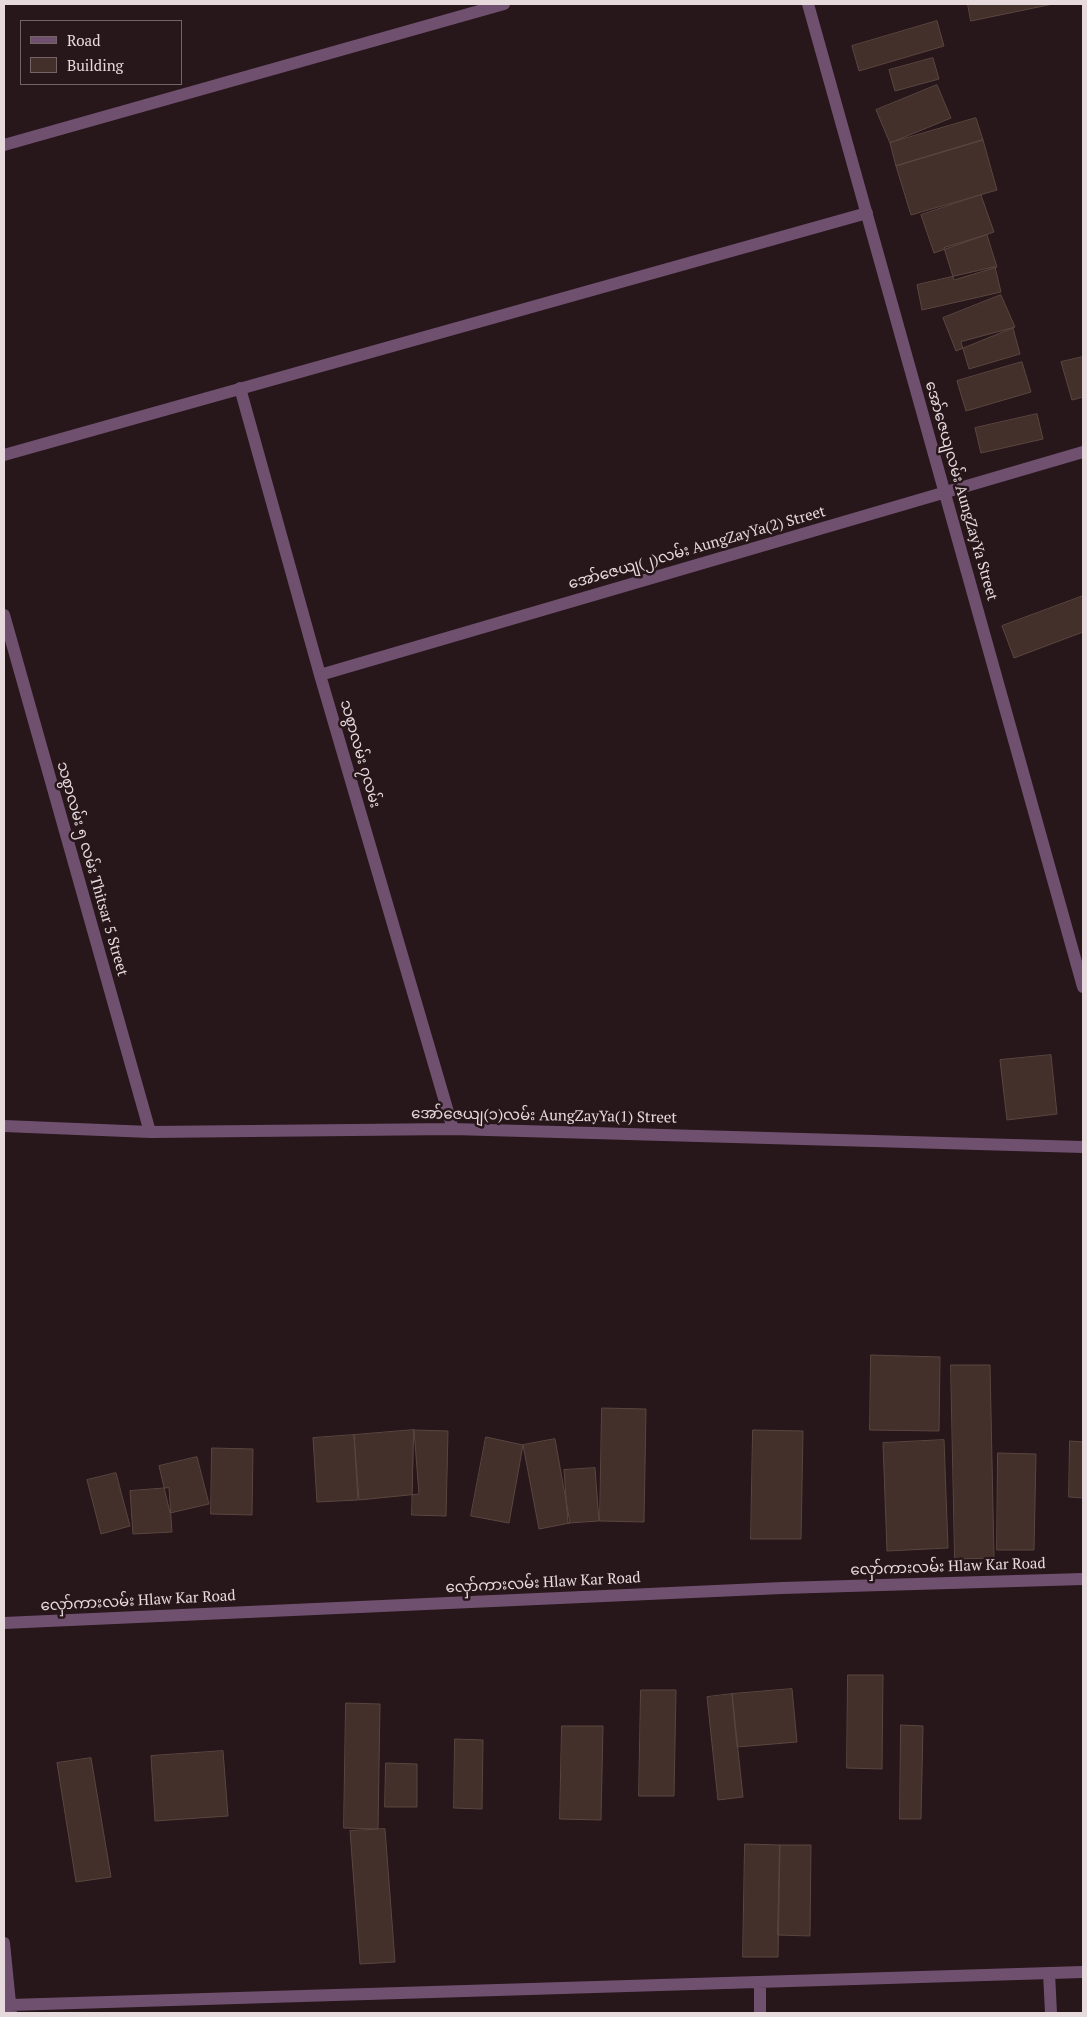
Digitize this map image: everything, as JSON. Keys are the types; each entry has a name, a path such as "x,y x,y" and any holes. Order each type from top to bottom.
{"street":[{"path":"4,145 504,4"},
{"name":"အော်ဇေယျလမ်း AungZayYa Street","path":"808,4 1083,988"},
{"path":"4,455 867,213"},
{"name":"သစွာလမ်း ၇လမ်း","path":"240,388 320,675 452,1129"},
{"name":"အော်ဇေယျ(၂)လမ်း AungZayYa(2) Street","path":"320,675 1083,452"},
{"name":"သစွာလမ်း ၅ လမ်း Thitsar 5 Street","path":"4,616 150,1132"},
{"name":"အော်ဇေယျ(၁)လမ်း AungZayYa(1) Street","path":"4,1126 150,1132 452,1129 1083,1147"},
{"name":"လှော်ကားလမ်း Hlaw Kar Road","path":"4,1623 772,1589 1083,1579"},
{"path":"4,1944 10,2009 1083,1972"},
{"path":"1050,1974 1051,2013"},
{"path":"760,1982 760,2013"}],"building":[{"path":"968,4 1053,4 971,21"},
{"path":"937,21 944,46 859,71 852,46"},
{"path":"933,58 939,79 895,91 889,70"},
{"path":"937,85 951,118 890,143 876,110"},
{"path":"976,118 983,140 896,166 890,143"},
{"path":"983,140 997,190 911,215 896,166"},
{"path":"981,195 994,232 934,253 921,215"},
{"path":"987,235 997,267 954,280 944,248"},
{"path":"995,267 1001,292 922,310 917,285"},
{"path":"1001,295 1015,327 956,351 943,318"},
{"path":"1013,328 1020,354 969,369 961,342"},
{"path":"1083,357 1083,397 1072,400 1061,362"},
{"path":"1022,362 1031,392 966,411 957,381"},
{"path":"1037,414 1043,439 981,453 975,428"},
{"path":"1083,596 1083,632 1014,658 1002,626"},
{"path":"1051,1055 1057,1114 1007,1120 1000,1060"},
{"path":"871,1355 940,1357 939,1431 870,1430"},
{"path":"951,1365 990,1365 994,1558 955,1559"},
{"path":"602,1408 646,1409 644,1522 600,1521"},
{"path":"414,1430 419,1494 359,1500 354,1435"},
{"path":"414,1430 448,1431 446,1516 412,1515"},
{"path":"753,1430 803,1431 801,1539 751,1539"},
{"path":"354,1435 358,1500 317,1502 313,1438"},
{"path":"486,1437 523,1445 509,1523 471,1516"},
{"path":"555,1439 570,1523 539,1529 523,1445"},
{"path":"944,1440 948,1548 887,1551 883,1443"},
{"path":"1070,1441 1083,1442 1083,1498 1069,1497"},
{"path":"212,1448 253,1449 252,1515 211,1514"},
{"path":"998,1453 1036,1454 1034,1550 997,1550"},
{"path":"197,1457 209,1504 170,1513 159,1466"},
{"path":"595,1468 599,1521 568,1523 564,1470"},
{"path":"116,1473 130,1526 101,1534 87,1480"},
{"path":"169,1488 172,1532 133,1534 130,1491"},
{"path":"848,1675 883,1675 882,1769 847,1768"},
{"path":"792,1689 797,1742 737,1747 732,1694"},
{"path":"641,1690 676,1690 674,1796 639,1796"},
{"path":"732,1694 743,1797 718,1800 707,1697"},
{"path":"346,1703 380,1704 378,1829 344,1828"},
{"path":"901,1725 923,1726 921,1819 900,1819"},
{"path":"562,1726 603,1726 601,1820 560,1819"},
{"path":"455,1739 483,1740 482,1809 454,1808"},
{"path":"223,1751 228,1816 155,1821 151,1756"},
{"path":"91,1758 111,1877 76,1882 57,1763"},
{"path":"386,1763 417,1764 417,1807 385,1807"},
{"path":"385,1829 395,1962 360,1964 350,1831"},
{"path":"745,1844 780,1845 778,1957 743,1957"},
{"path":"780,1845 811,1845 810,1936 778,1935"}]}
